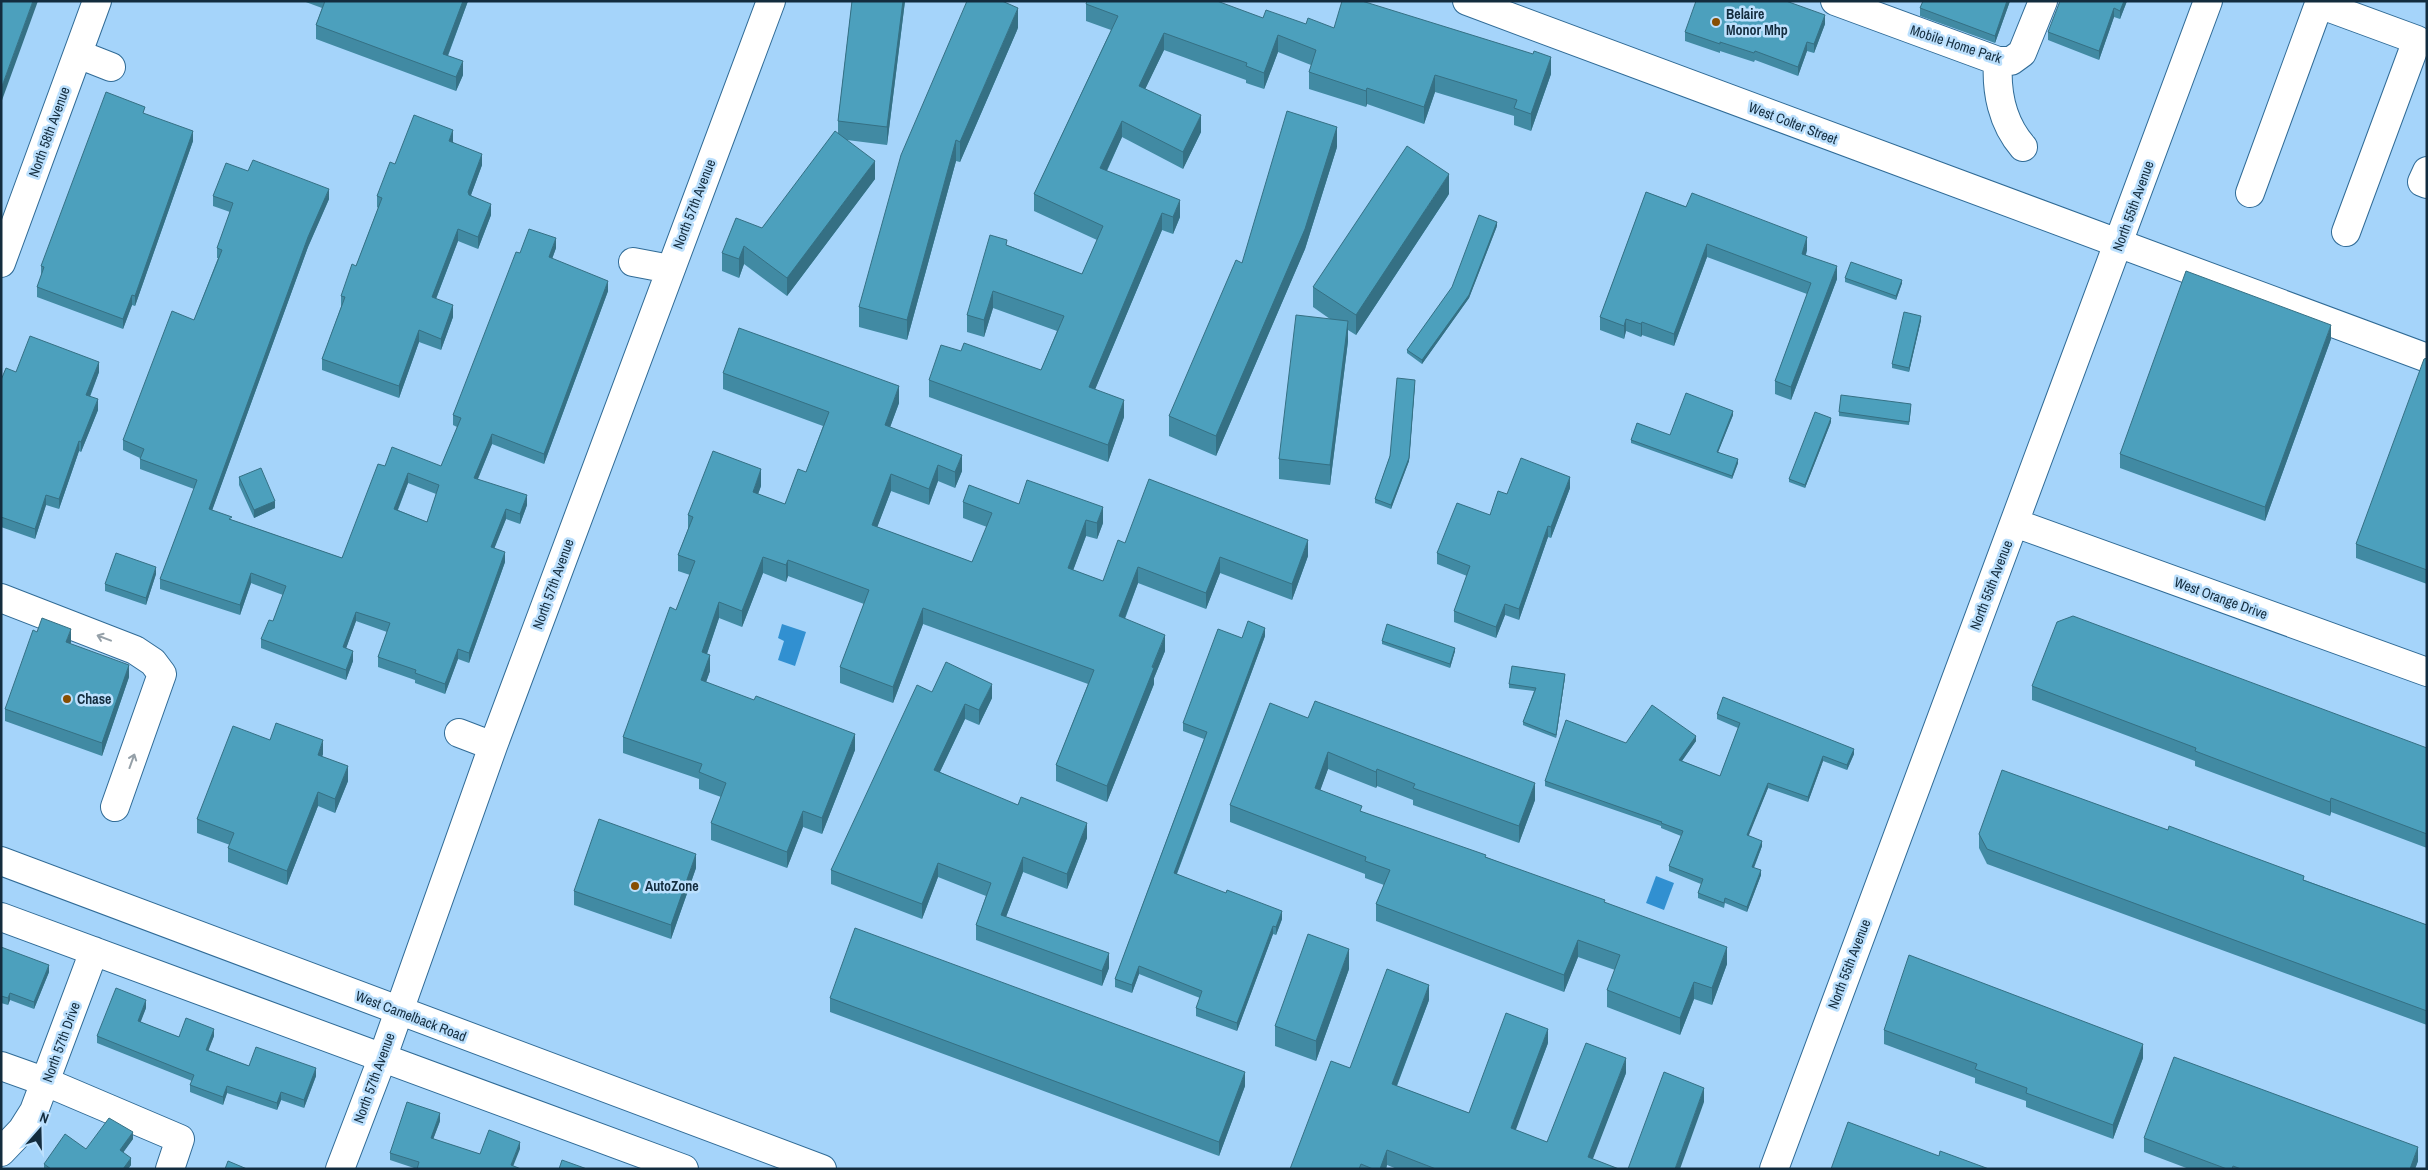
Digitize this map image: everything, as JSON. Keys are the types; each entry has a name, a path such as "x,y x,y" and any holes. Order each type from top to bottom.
{"street":[{"name":"North 58th Avenue","path":"1,262 97,1"},
{"name":"North 57th Avenue","path":"340,1169 382,1058 493,746 770,1"},
{"name":"West Colter Street","path":"1467,1 2427,358"},
{"name":"Mobile Home Park","path":"1835,1 1998,61 2011,61 2022,53 2044,1"},
{"name":"North 55th Avenue","path":"1774,1169 2119,245 2208,1"},
{"path":"2250,193 2319,4 2375,12 2417,40 2346,232"},
{"path":"78,54 111,67"},
{"path":"1998,61 1996,86 2014,137 2022,147"},
{"path":"2427,171 2422,182 2427,184"},
{"path":"633,262 670,269"},
{"name":"West Orange Drive","path":"2015,523 2427,672"},
{"path":"1,598 135,650 153,662 162,674 115,807"},
{"path":"459,734 493,746"},
{"name":"West Camelback Road","path":"1,862 822,1169"},
{"path":"1,917 674,1167"},
{"name":"North 57th Drive","path":"1,1152 22,1130 34,1111 94,951"},
{"path":"1,1066 46,1082 180,1139 170,1169"}],"water":[{"path":"782,624 806,632 795,666 778,660 784,641 778,638"},
{"path":"1656,876 1674,883 1664,910 1646,903"}],"building":[{"path":"1,1 33,1 1,89"},
{"path":"325,1 463,1 443,54 463,61 456,77 316,25"},
{"path":"852,1 903,1 887,127 838,121"},
{"path":"967,1 1002,1 1018,8 960,142 956,140 907,320 859,307 901,155"},
{"path":"1087,1 1217,1 1263,18 1266,10 1306,24 1308,18 1334,28 1342,1 1362,1 1533,54 1534,51 1551,57 1531,114 1514,108 1517,100 1435,75 1424,107 1367,88 1366,91 1309,72 1316,50 1278,35 1264,73 1246,66 1247,63 1164,33 1139,86 1201,115 1183,152 1122,121 1100,168 1180,200 1173,217 1162,213 1089,387 1124,400 1108,445 929,380 941,345 961,351 964,343 1041,370 1064,316 993,291 984,320 967,315 990,235 1007,240 1006,245 1082,274 1103,226 1034,194 1118,16 1086,4"},
{"path":"1696,1 1786,1 1825,15 1814,44 1807,42 1798,67 1755,51 1754,53 1720,42 1720,44 1685,32"},
{"path":"1923,1 2007,1 1995,36 1920,8"},
{"path":"2060,1 2124,1 2120,11 2114,8 2099,51 2048,32"},
{"path":"106,92 145,107 143,113 193,131 135,296 132,295 123,319 37,287 44,267 41,266"},
{"path":"1287,111 1337,127 1305,229 1216,436 1169,416 1236,260 1242,263"},
{"path":"414,115 453,130 449,141 482,154 468,192 469,195 491,204 478,237 458,229 432,297 453,305 441,339 419,330 399,386 322,359 345,297 341,296 352,264 356,266 382,198 377,196 390,162 395,164"},
{"path":"835,131 875,161 787,278 744,246 739,259 722,253 736,218 762,228"},
{"path":"1407,146 1449,174 1356,315 1313,287"},
{"path":"253,160 329,189 308,237 209,509 232,517 229,519 342,558 378,464 385,466 392,447 441,466 461,418 453,415 516,252 520,253 529,229 556,238 549,257 608,281 544,454 492,434 474,478 527,495 520,514 506,509 491,547 505,552 469,653 458,649 445,684 415,673 416,670 378,657 390,623 356,612 343,647 353,651 346,670 261,639 269,620 273,621 286,586 251,573 240,605 160,579 197,480 140,459 144,449 123,440 172,311 194,320 222,250 217,248 233,203 213,196 226,163 248,171","holes":["408,473 439,485 427,522 394,509"]},
{"path":"1646,192 1686,207 1692,193 1807,237 1802,254 1837,266 1791,387 1775,381 1811,283 1707,244 1674,334 1642,322 1641,324 1626,319 1624,326 1600,317"},
{"path":"1479,215 1497,222 1469,295 1422,360 1407,350 1452,287"},
{"path":"1851,262 1902,280 1896,296 1845,278"},
{"path":"2186,271 2331,325 2265,507 2120,454"},
{"path":"1904,312 1921,316 1909,368 1892,364"},
{"path":"1296,315 1348,321 1330,465 1279,459"},
{"path":"739,328 899,386 885,425 962,455 955,472 938,465 929,489 891,474 872,525 972,562 992,513 963,502 969,485 1019,504 1027,480 1103,507 1097,523 1086,520 1068,568 1103,581 1118,540 1125,543 1149,479 1308,540 1292,584 1220,557 1206,593 1138,567 1119,616 1165,635 1152,667 1154,668 1107,786 1056,765 1094,670 923,608 893,687 840,667 869,590 788,560 786,565 763,557 742,611 719,602 702,652 710,655 701,680 754,700 756,696 855,734 822,818 803,811 787,852 711,823 726,783 699,772 702,764 623,737 670,607 676,610 695,561 678,555 693,517 688,515 713,451 761,469 753,492 785,504 798,469 806,472 829,412 723,373"},
{"path":"30,336 99,362 86,395 98,399 81,442 79,441 59,499 46,495 35,529 1,517 1,380 6,368 16,372"},
{"path":"2427,358 2427,570 2356,544 2424,359"},
{"path":"1397,378 1415,380 1409,458 1391,505 1375,499 1390,456"},
{"path":"1686,393 1733,411 1717,452 1738,459 1732,476 1631,440 1637,423 1670,435"},
{"path":"1841,395 1911,404 1909,422 1839,412"},
{"path":"1815,412 1831,418 1805,485 1789,479"},
{"path":"1521,458 1570,477 1551,527 1548,526 1519,609 1505,604 1496,627 1454,611 1470,566 1437,553 1457,503 1490,515 1498,491 1507,494"},
{"path":"261,468 275,501 254,510 239,477"},
{"path":"116,553 156,567 146,598 105,584"},
{"path":"2073,616 2427,748 2427,834 2331,798 2330,802 2195,751 2196,748 2032,686 2057,622"},
{"name":"Chase","path":"42,618 71,629 66,642 129,665 102,743 5,709 33,630 37,632"},
{"path":"1248,621 1265,628 1174,873 1226,893 1227,890 1282,911 1276,927 1273,926 1237,1023 1196,1008 1202,991 1139,966 1132,985 1115,979 1207,732 1183,723 1218,629 1242,638"},
{"path":"1387,624 1455,648 1450,664 1382,641"},
{"path":"946,662 992,684 979,710 965,704 934,770 1018,805 1021,797 1087,823 1067,874 1023,857 1001,915 1109,953 1102,971 976,925 991,883 938,863 922,904 831,870 917,685 932,692"},
{"path":"1512,666 1565,674 1556,735 1523,722 1536,688 1509,684"},
{"path":"1723,697 1854,749 1847,765 1823,756 1808,797 1768,783 1747,835 1762,841 1752,867 1761,870 1747,907 1725,898 1724,903 1698,893 1703,879 1669,866 1683,831 1545,781 1566,720 1626,743 1652,705 1696,736 1679,760 1720,776 1740,723 1717,714"},
{"path":"1315,701 1535,783 1519,826 1413,788 1415,784 1377,769 1376,772 1328,752 1315,788 1362,806 1360,811 1486,855 1485,857 1605,900 1604,902 1727,947 1712,988 1694,982 1680,1018 1607,990 1620,955 1578,940 1564,975 1376,904 1390,870 1365,861 1366,857 1230,805 1270,703 1308,718"},
{"path":"276,723 323,740 318,755 348,766 335,799 318,792 287,871 228,848 234,833 197,819 233,726 270,740"},
{"path":"2002,770 2168,830 2169,826 2304,876 2303,880 2427,925 2427,1011 1987,849 1979,834"},
{"name":"AutoZone","path":"599,819 696,854 671,925 574,891"},
{"path":"855,928 1245,1072 1219,1142 830,998"},
{"path":"1308,934 1349,949 1316,1041 1275,1026"},
{"path":"1,947 49,965 34,1002 10,993 8,998 1,996"},
{"path":"1909,955 2143,1044 2113,1125 2026,1093 2027,1088 1975,1069 1977,1064 1884,1030"},
{"path":"1387,969 1429,985 1392,1084 1469,1113 1506,1013 1548,1029 1511,1128 1547,1142 1586,1043 1626,1058 1588,1157 1619,1169 1436,1169 1387,1150 1380,1169 1373,1169 1361,1164 1359,1169 1290,1169 1331,1061 1350,1068"},
{"path":"116,988 146,1000 138,1021 179,1037 186,1018 214,1029 206,1050 249,1066 256,1047 316,1068 304,1100 281,1092 277,1103 227,1086 223,1097 190,1085 194,1075 97,1036"},
{"path":"2174,1057 2418,1147 2410,1169 2241,1169 2233,1166 2232,1169 2227,1169 2144,1138"},
{"path":"1664,1072 1704,1088 1675,1169 1628,1169"},
{"path":"407,1102 440,1113 431,1138 480,1154 489,1130 520,1142 511,1165 521,1169 417,1169 419,1162 390,1153"},
{"path":"109,1118 133,1132 120,1150 131,1158 123,1169 51,1169 44,1164 65,1134 86,1149"},
{"path":"1848,1122 1939,1156 1940,1151 1989,1169 1831,1169"},
{"path":"562,1160 587,1169 559,1169"},
{"path":"228,1161 247,1169 225,1169"}],"place":[{"name":"Belaire Monor Mhp","path":"1716,22"},
{"name":"Chase","path":"67,699"},
{"name":"AutoZone","path":"635,886"}]}
